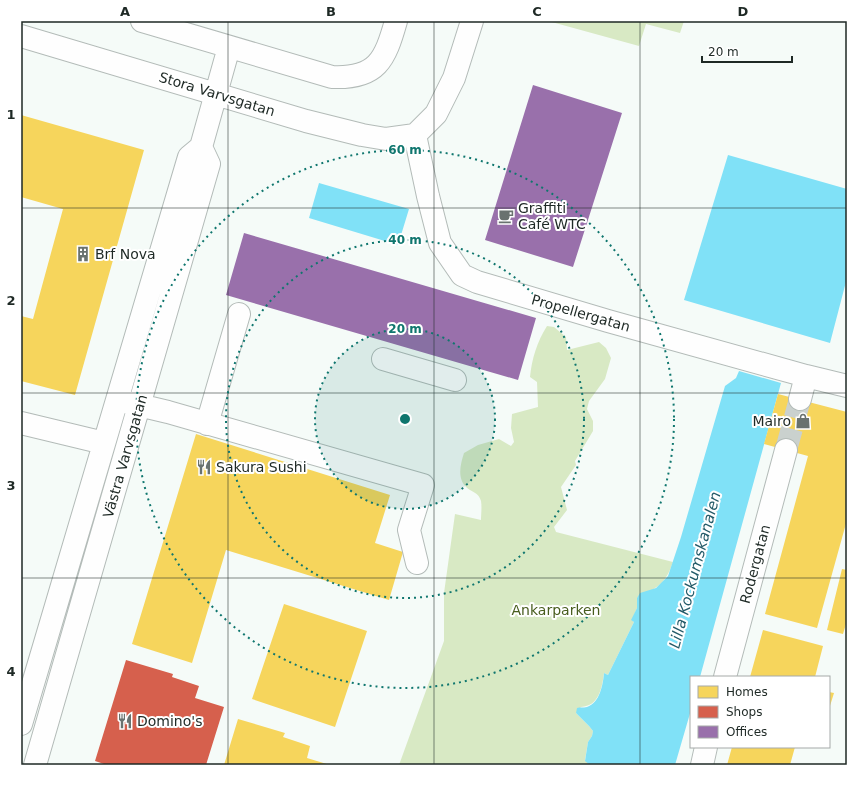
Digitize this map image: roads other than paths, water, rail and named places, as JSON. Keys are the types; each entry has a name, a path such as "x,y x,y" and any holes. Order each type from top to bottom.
{"street":[{"path":"142,21 332,77 348,78 366,73 381,61 390,42 396,21"},
{"path":"415,135 436,114 454,78 472,21"},
{"name":"Stora Varvsgatan","path":"21,36 306,121 362,135 386,138 415,135"},
{"name":"Västra Varvsgatan","path":"21,724 189,157 201,147 229,47"},
{"name":"Propellergatan","path":"415,135 440,243 462,275 477,282 577,312 847,386"},
{"name":"Västra Varvsgatan","path":"35,765 209,164 201,147"},
{"path":"207,424 239,314"},
{"path":"383,359 455,380"},
{"path":"800,399 806,376"},
{"path":"117,400 423,485 409,530 417,563"},
{"path":"21,423 104,443"},
{"name":"Rodergatan","path":"725,676 786,450"},
{"path":"702,765 706,748"}],"water":[{"path":"728,155 847,189 847,278 830,343 684,300"},
{"path":"319,183 409,209 398,245 309,218"},
{"name":"Lilla Kockumskanalen","path":"739,371 781,383 700,676 690,676 690,713 675,765 590,765 585,761 588,742 593,731 576,713 577,708 591,705 598,697 602,688 604,673 608,675 634,622 631,620 637,608 637,598 640,593 656,588 668,576 681,537 725,386 736,378"}],"tunnel":[{"path":"786,450 800,399"}],"place":[{"name":"Graffiti Café WTC","path":"506,216"},
{"name":"Brf Nova","path":"83,254"},
{"name":"Mairo","path":"803,421"},
{"name":"Sakura Sushi","path":"204,467"},
{"name":"Domino's","path":"125,721"}],"park label":[{"name":"Ankarparken","path":"556,610"}]}
